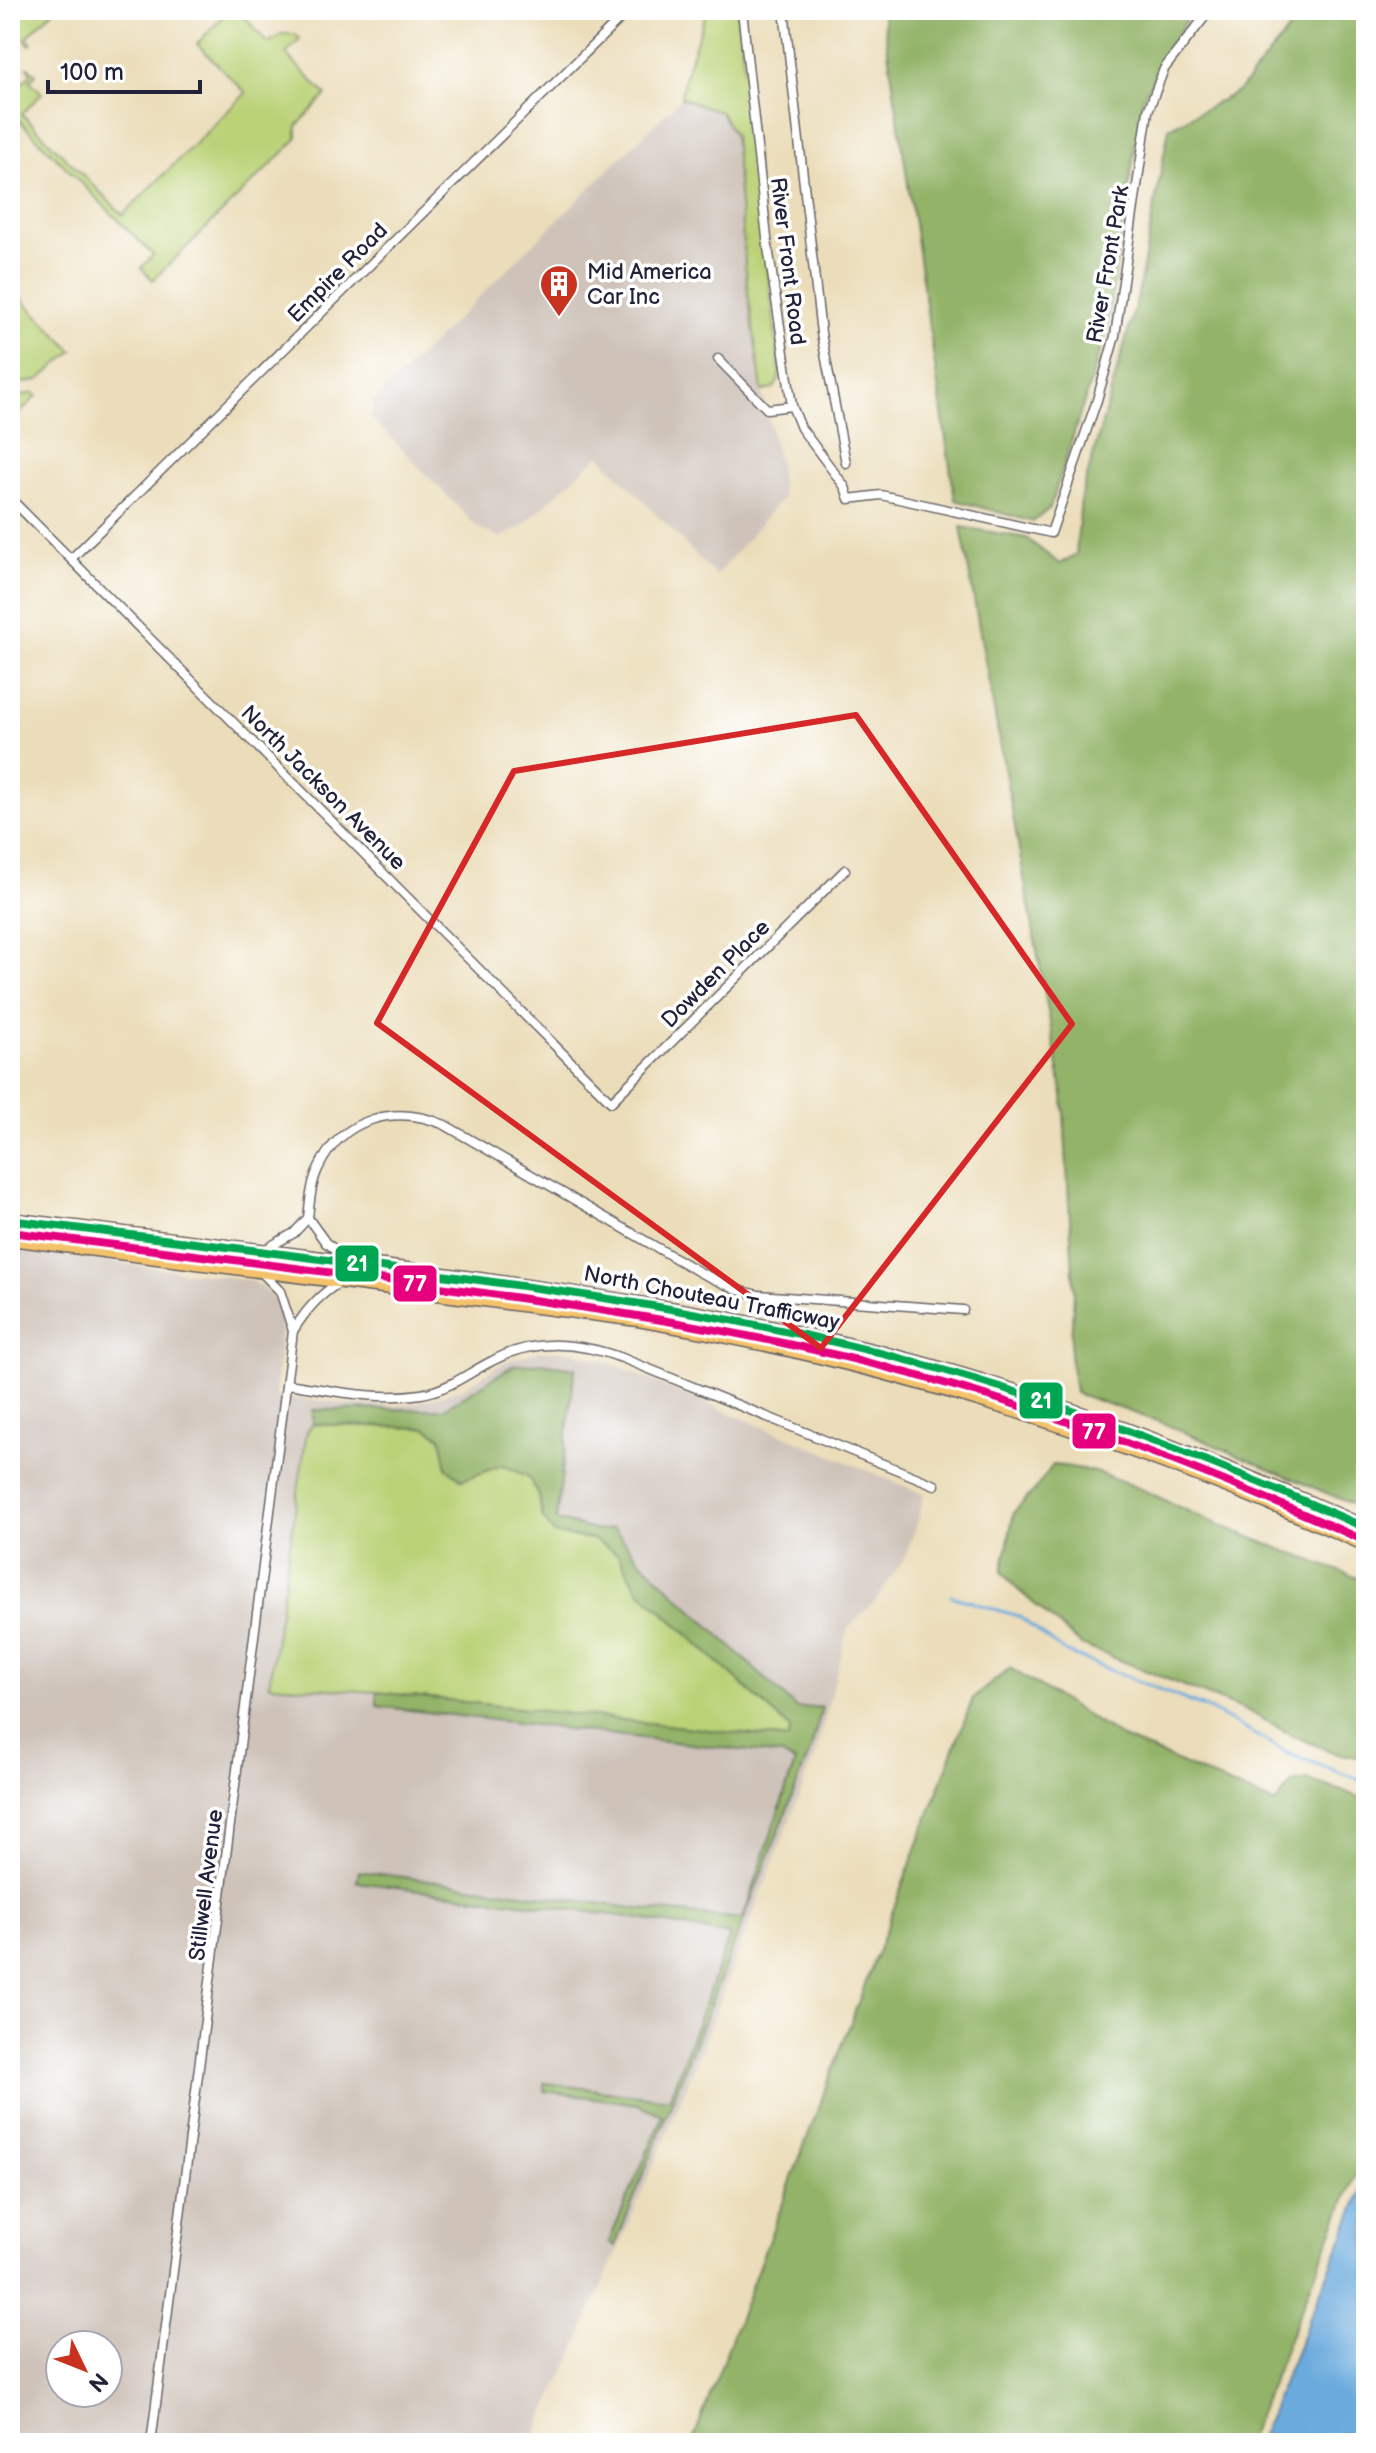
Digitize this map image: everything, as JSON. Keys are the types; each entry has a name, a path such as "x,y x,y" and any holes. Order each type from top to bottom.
{"main road":[{"name":"North Chouteau Trafficway","path":"10,1220 264,1250 574,1293 759,1325 919,1363 1105,1422 1203,1458 1366,1528"},
{"name":"North Chouteau Trafficway","path":"10,1238 340,1282 512,1301 733,1335 915,1379 1029,1413 1200,1474 1366,1544"}],"street":[{"name":"Empire Road","path":"71,559 629,10"},
{"name":"River Front Road","path":"742,10 770,260 792,406 801,428 838,477 849,499"},
{"name":"River Front Road","path":"784,10 821,333 846,463"},
{"name":"River Front Park","path":"849,499 881,495 1051,533 1097,400 1115,336 1148,111 1164,69 1210,10"},
{"path":"718,359 767,409 792,406"},
{"name":"North Jackson Avenue","path":"10,498 611,1102"},
{"name":"Dowden Place","path":"611,1102 845,870"},
{"name":"North Chouteau Trafficway","path":"308,1218 313,1185 327,1153 350,1132 375,1118 408,1114 445,1125 701,1273 738,1290 758,1295 963,1310"},
{"path":"264,1250 294,1233 308,1218 326,1243 355,1264"},
{"name":"Stillwell Avenue","path":"151,2443 293,1331 280,1291 261,1272"},
{"name":"Stillwell Avenue","path":"293,1331 319,1296 340,1282"},
{"path":"287,1384 385,1396 422,1394 449,1386 491,1361 518,1350 545,1344 577,1345 622,1358 935,1485"}],"highlighted area":[{"path":"856,715 1072,1024 821,1348 377,1023 514,771"}],"shaded area":[{"path":"681,98 721,112 734,136 758,375 779,463 782,498 716,576 599,455 521,527 500,538 477,527 371,417 374,401"},
{"path":"10,1249 248,1280 263,1287 276,1301 282,1317 275,1396 397,1406 463,1388 513,1359 540,1351 568,1351 605,1361 924,1494 905,1557 876,1600 848,1628 817,1750 679,2105 571,2359 531,2443 10,2443"}],"green space":[{"path":"10,10 54,10 27,37 32,43 30,45 10,25"},
{"path":"229,10 246,19 267,43 282,34 295,34 300,39 286,54 326,95 297,126 297,139 153,280 141,268 153,255 10,111 10,86 15,90 31,74 27,66 36,74 30,81 42,93 22,114 123,215 246,93 197,44"},
{"path":"707,10 737,10 780,370 773,389 762,391 747,285 734,136 721,112 681,98 684,78"},
{"path":"882,10 1191,11 1143,97 1106,333 1050,508 1033,522 955,500"},
{"path":"1329,10 1366,10 1366,1510 1163,1423 1075,1393 1070,1355 1074,1291 1063,1095 961,527 1026,538 1060,564 1076,554 1081,498 1137,300 1169,128 1239,91 1296,21"},
{"path":"10,287 73,351 39,380 10,385"},
{"path":"34,393 37,396 10,422 10,398"},
{"path":"542,1363 575,1368 556,1520 598,1531 613,1528 642,1562 796,1708 822,1707 811,1749 615,2246 609,2242 663,2115 637,2104 544,2091 544,2083 669,2099 730,1935 628,1917 357,1882 359,1871 640,1909 743,1919 795,1762 782,1755 377,1706 377,1692 788,1739 791,1729 638,1589 618,1554 593,1539 554,1534 542,1516 539,1495 528,1476 502,1465 462,1480 447,1468 441,1437 426,1428 313,1424 313,1410 443,1409 514,1365"},
{"path":"313,1424 426,1428 441,1437 447,1467 502,1465 528,1476 539,1495 542,1516 554,1534 593,1539 618,1554 638,1589 791,1729 789,1739 377,1692 269,1685 307,1431"},
{"path":"1053,1465 1074,1467 1116,1479 1234,1531 1366,1581 1366,1758 1338,1754 1296,1737 1250,1712 1081,1645 1015,1587 1002,1572 1014,1512"},
{"path":"1010,1668 1123,1738 1275,1804 1292,1783 1308,1780 1366,1799 1366,2148 1247,2443 692,2443 973,1698"}],"water":[{"path":"1366,2181 1366,2443 1258,2443"}],"waterway":[{"path":"951,1596 1018,1616 1065,1652 1211,1710 1289,1754 1366,1782"}],"transit line":[{"name":"21","path":"10,1220 567,1293 685,1312 860,1348 975,1380 1089,1417 1256,1481 1366,1528"},
{"name":"77","path":"10,1232 565,1305 682,1324 857,1360 972,1391 1085,1428 1252,1492 1361,1539"}],"place":[{"name":"Mid America Car Inc","path":"559,318"}]}
